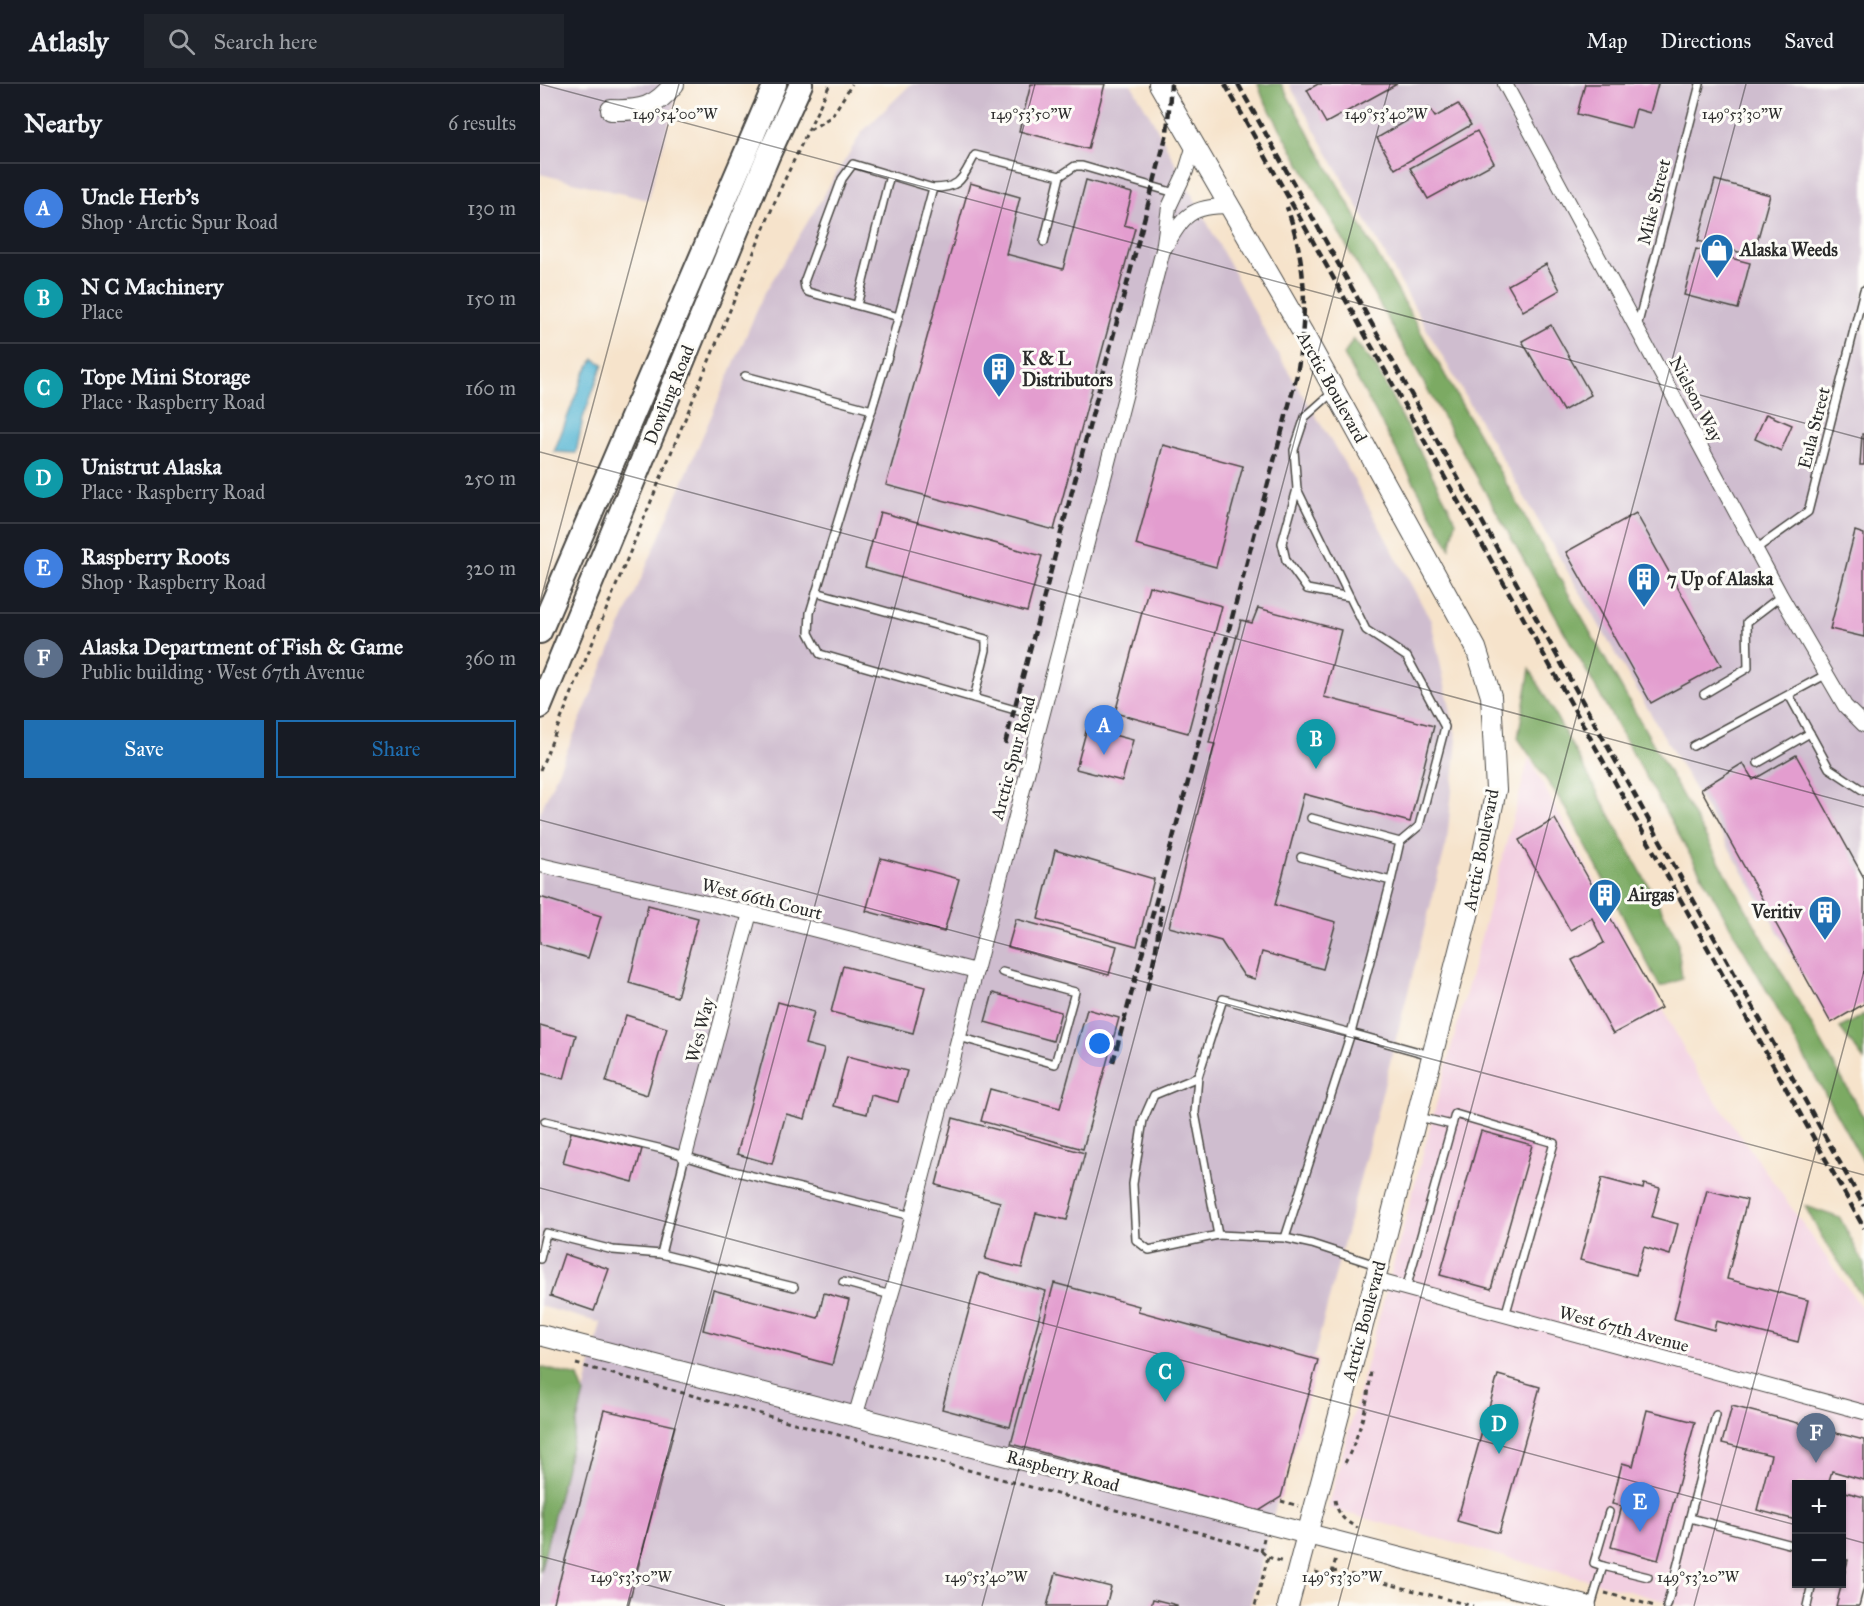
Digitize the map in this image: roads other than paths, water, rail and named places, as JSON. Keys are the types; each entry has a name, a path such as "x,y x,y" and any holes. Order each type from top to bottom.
{"main road":[{"path":"611,110 630,111 650,107 674,84"},
{"name":"Dowling Road","path":"540,632 775,84"},
{"name":"Dowling Road","path":"540,707 768,156 801,84"},
{"name":"Arctic Boulevard","path":"1159,84 1335,391 1476,648 1491,696 1496,789 1478,876 1377,1273 1288,1606"},
{"name":"Raspberry Road","path":"540,1335 1307,1534 1591,1598"}],"street":[{"name":"Nielson Way","path":"1505,84 1781,596 1845,706 1864,725"},
{"name":"Arctic Spur Road","path":"855,1417 897,1275 1042,718 1163,250 1169,207 1186,171 1194,145"},
{"name":"Arctic Spur Road","path":"1163,250 1180,222 1192,212 1207,206 1229,206"},
{"name":"West 66th Court","path":"540,865 750,914 976,971"},
{"name":"Wes Way","path":"685,1156 750,914"},
{"name":"West 67th Avenue","path":"1377,1273 1406,1289 1864,1412"}],"lane":[{"name":"Mike Street","path":"1637,327 1700,84"},
{"path":"899,317 808,291 805,288 804,282 842,179 853,164 933,188 948,188 961,181 975,155 1059,176"},
{"path":"1044,242 1059,176 1075,166 1082,166 1175,193"},
{"path":"857,305 890,175"},
{"path":"933,188 899,317 816,592 810,614 809,633 820,654 1042,718"},
{"name":"Eula Street","path":"1756,549 1809,512 1864,290"},
{"path":"745,376 872,410"},
{"path":"1335,391 1305,417 1294,450 1297,489 1282,543 1286,560 1307,589 1350,597"},
{"path":"1285,1238 1351,1033 1400,842 1419,826 1445,728 1407,657 1366,630 1297,489"},
{"path":"816,592 986,639 986,650 974,698"},
{"path":"1704,694 1748,668 1747,621 1781,596"},
{"path":"1693,746 1827,674"},
{"path":"1789,695 1829,768 1864,790"},
{"path":"1758,763 1810,733"},
{"path":"1311,818 1400,842"},
{"path":"1300,857 1391,881"},
{"path":"959,1037 1055,1064 1075,992 1002,972"},
{"path":"1218,1235 1195,1113 1198,1077 1222,999 1432,1056"},
{"path":"1198,1077 1154,1095 1143,1120 1133,1184 1136,1240 1149,1250 1218,1235 1285,1238 1311,1244 1377,1273"},
{"path":"1406,1289 1455,1114 1554,1143 1505,1316"},
{"path":"1417,1116 1452,1125"},
{"path":"545,1121 912,1216"},
{"path":"661,1254 685,1156"},
{"path":"540,1259 546,1233 613,1250 661,1254 794,1287"},
{"path":"843,1282 891,1295"},
{"path":"1667,1606 1716,1415"},
{"path":"1609,1512 1594,1563 1648,1577"},
{"path":"1690,1518 1792,1545"},
{"path":"1591,1606 1591,1598 1603,1566"},
{"path":"1807,1606 1811,1588"}],"water":[{"path":"594,359 603,364 583,418 576,453 554,452 584,374"}],"railway":[{"path":"1005,744 1167,133 1171,84"},
{"path":"1225,84 1864,1228"},
{"path":"1238,84 1864,1206"},
{"path":"1113,1062 1297,375 1303,330 1304,290 1299,250 1287,207"},
{"path":"1147,991 1162,904"}],"place":[{"name":"Alaska Weeds","path":"1717,279"},
{"name":"K & L Distributors","path":"999,398"},
{"name":"7 Up of Alaska","path":"1644,608"},
{"name":"Uncle Herb's","path":"1104,755"},
{"name":"N C Machinery","path":"1316,769"},
{"name":"Airgas","path":"1605,924"},
{"name":"Veritiv","path":"1825,941"},
{"name":"Tope Mini Storage","path":"1165,1402"},
{"name":"Unistrut Alaska","path":"1499,1454"},
{"name":"Alaska Department of Fish & Game","path":"1816,1463"},
{"name":"Raspberry Roots","path":"1640,1532"}]}
